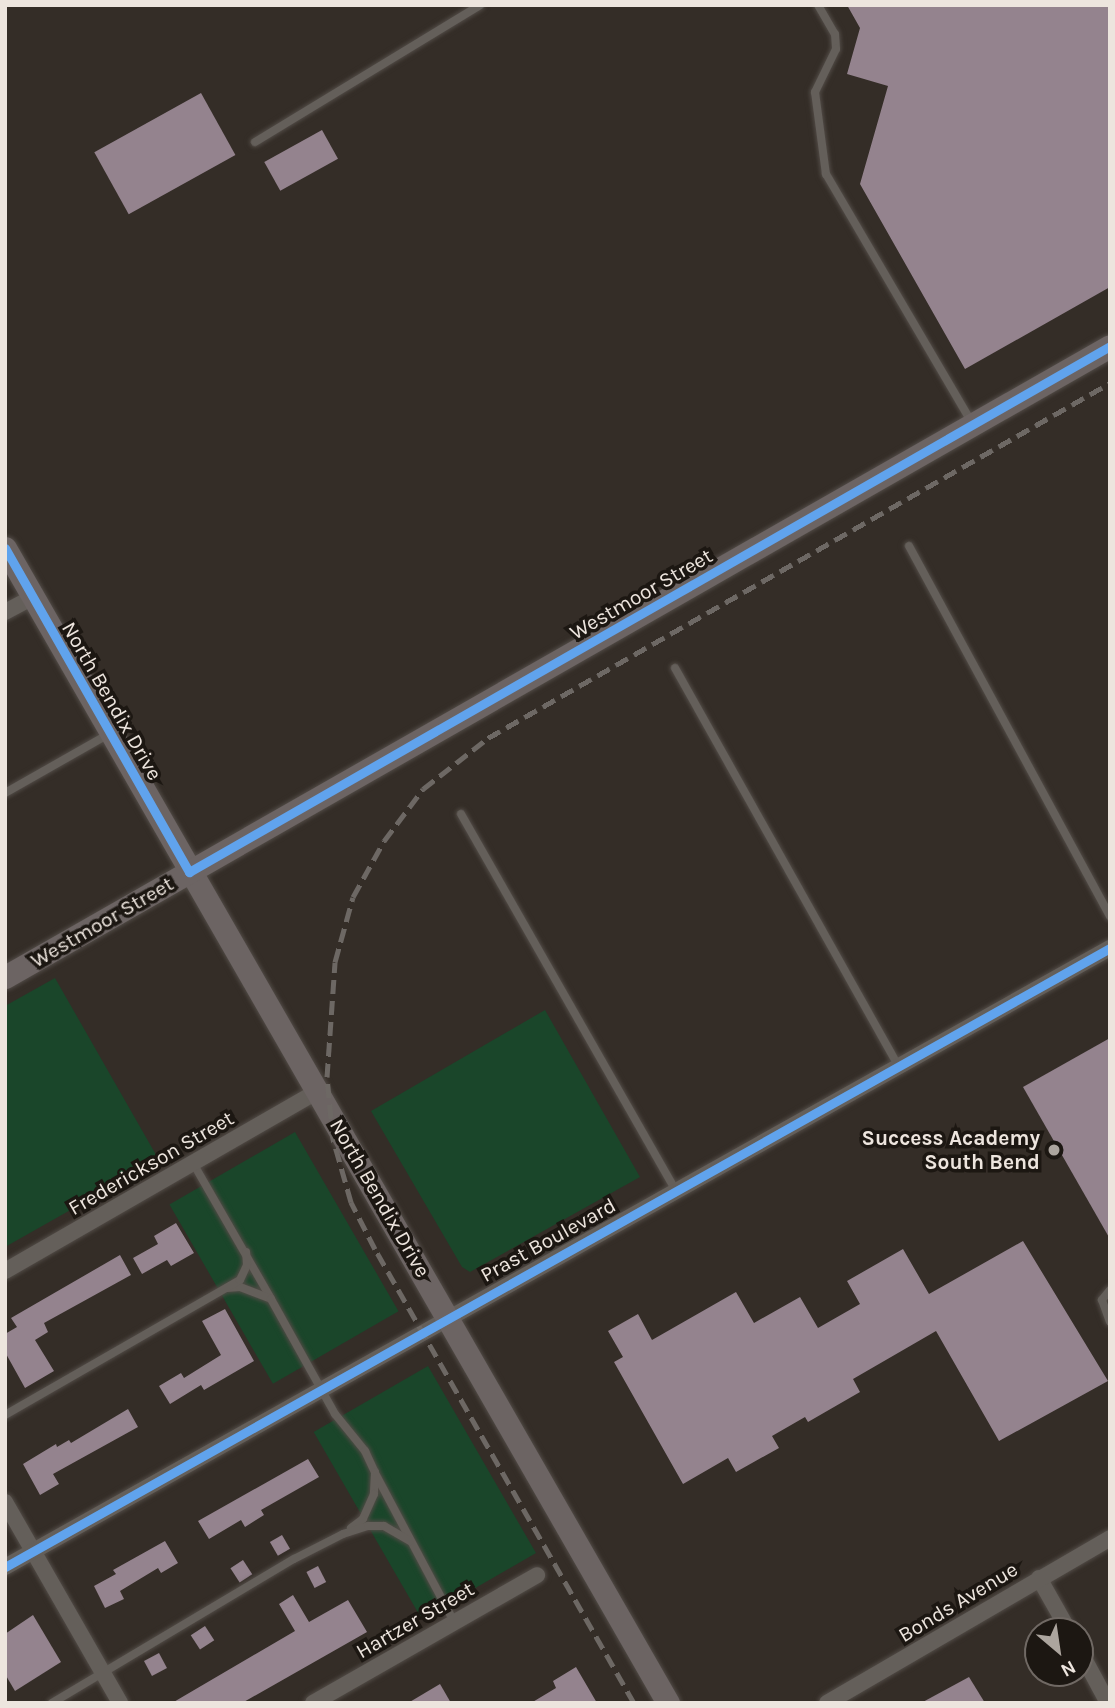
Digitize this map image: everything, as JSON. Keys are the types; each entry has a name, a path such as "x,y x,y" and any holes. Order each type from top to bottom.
{"street":[{"name":"Westmoor Street","path":"5,977 1110,346"},
{"name":"North Bendix Drive","path":"5,548 668,1703"},
{"path":"5,612 33,597"},
{"name":"Prast Boulevard","path":"5,1567 448,1316 1110,948"},
{"name":"Frederickson Street","path":"5,1271 318,1091"},
{"path":"5,1502 120,1703"},
{"name":"Bonds Avenue","path":"827,1703 1110,1538"},
{"name":"Hartzer Street","path":"313,1703 537,1575"},
{"path":"1039,1578 1061,1617"},
{"path":"1094,1677 1108,1703"}],"lane":[{"path":"255,142 480,5"},
{"path":"818,5 835,34 836,49 815,92 826,174 973,424"},
{"path":"908,546 1110,916"},
{"path":"675,668 898,1066"},
{"path":"5,793 110,733"},
{"path":"461,814 675,1189"},
{"path":"193,1163 246,1252 335,1414 358,1440 454,1622"},
{"path":"5,1415 240,1280 246,1271 246,1252"},
{"path":"228,1288 240,1287 271,1299"},
{"path":"1110,1290 1102,1300 1110,1322"},
{"path":"343,1534 363,1519 369,1510 374,1494 375,1472"},
{"path":"52,1703 294,1559 343,1534 368,1526 384,1526 410,1541"}],"green space":[{"path":"55,978 159,1160 5,1247 5,1006"},
{"path":"545,1010 640,1177 470,1272 462,1267 371,1111"},
{"path":"295,1132 398,1311 273,1384 169,1204"},
{"path":"428,1366 536,1553 422,1619 314,1432"}],"building":[{"path":"847,5 1110,5 1110,287 965,369 860,184 888,86 847,74 860,28"},
{"path":"201,93 235,155 129,214 94,152"},
{"path":"322,130 338,159 280,191 264,162"},
{"path":"1110,1038 1110,1239 1023,1087"},
{"path":"176,1223 194,1253 171,1266 167,1260 142,1274 133,1258 158,1244 154,1236"},
{"path":"1023,1241 1108,1381 999,1441 936,1331 853,1379 860,1392 808,1422 805,1417 772,1436 779,1448 736,1472 728,1458 683,1484 614,1362 623,1357 608,1331 638,1314 652,1340 736,1292 754,1323 800,1297 818,1328 860,1304 847,1281 903,1249 929,1294"},
{"path":"120,1255 131,1275 44,1323 48,1332 35,1340 54,1371 25,1388 5,1352 5,1334 17,1327 11,1318"},
{"path":"225,1309 254,1361 204,1390 201,1385 170,1404 159,1386 181,1373 184,1378 221,1355 202,1321"},
{"path":"128,1409 138,1427 53,1474 59,1484 40,1495 23,1464 56,1444 57,1447 69,1440 71,1443"},
{"path":"308,1459 319,1477 261,1510 264,1515 245,1527 241,1520 209,1539 198,1521"},
{"path":"282,1535 290,1549 278,1556 270,1542"},
{"path":"165,1541 178,1563 161,1573 158,1568 120,1591 124,1599 105,1608 94,1586 116,1574 113,1570"},
{"path":"243,1560 252,1574 240,1582 230,1568"},
{"path":"318,1566 326,1582 315,1588 306,1572"},
{"path":"293,1595 309,1622 348,1600 367,1632 242,1703 172,1703 295,1631 279,1604"},
{"path":"33,1615 61,1662 15,1691 5,1674 5,1634"},
{"path":"205,1626 214,1640 200,1650 191,1635"},
{"path":"159,1653 167,1668 152,1676 144,1661"},
{"path":"576,1667 597,1703 531,1703 556,1688 553,1681"},
{"path":"969,1677 985,1703 921,1703"},
{"path":"440,1684 451,1703 408,1703"}],"railway":[{"path":"634,1703 375,1249 351,1202 333,1139 327,1077 335,962 353,897 384,841 423,789 488,738 1110,383"}],"cycle path":[{"path":"5,548 189,872 1110,346"},
{"path":"5,1567 1110,948"}],"place":[{"name":"Success Academy South Bend","path":"1054,1150"}]}
